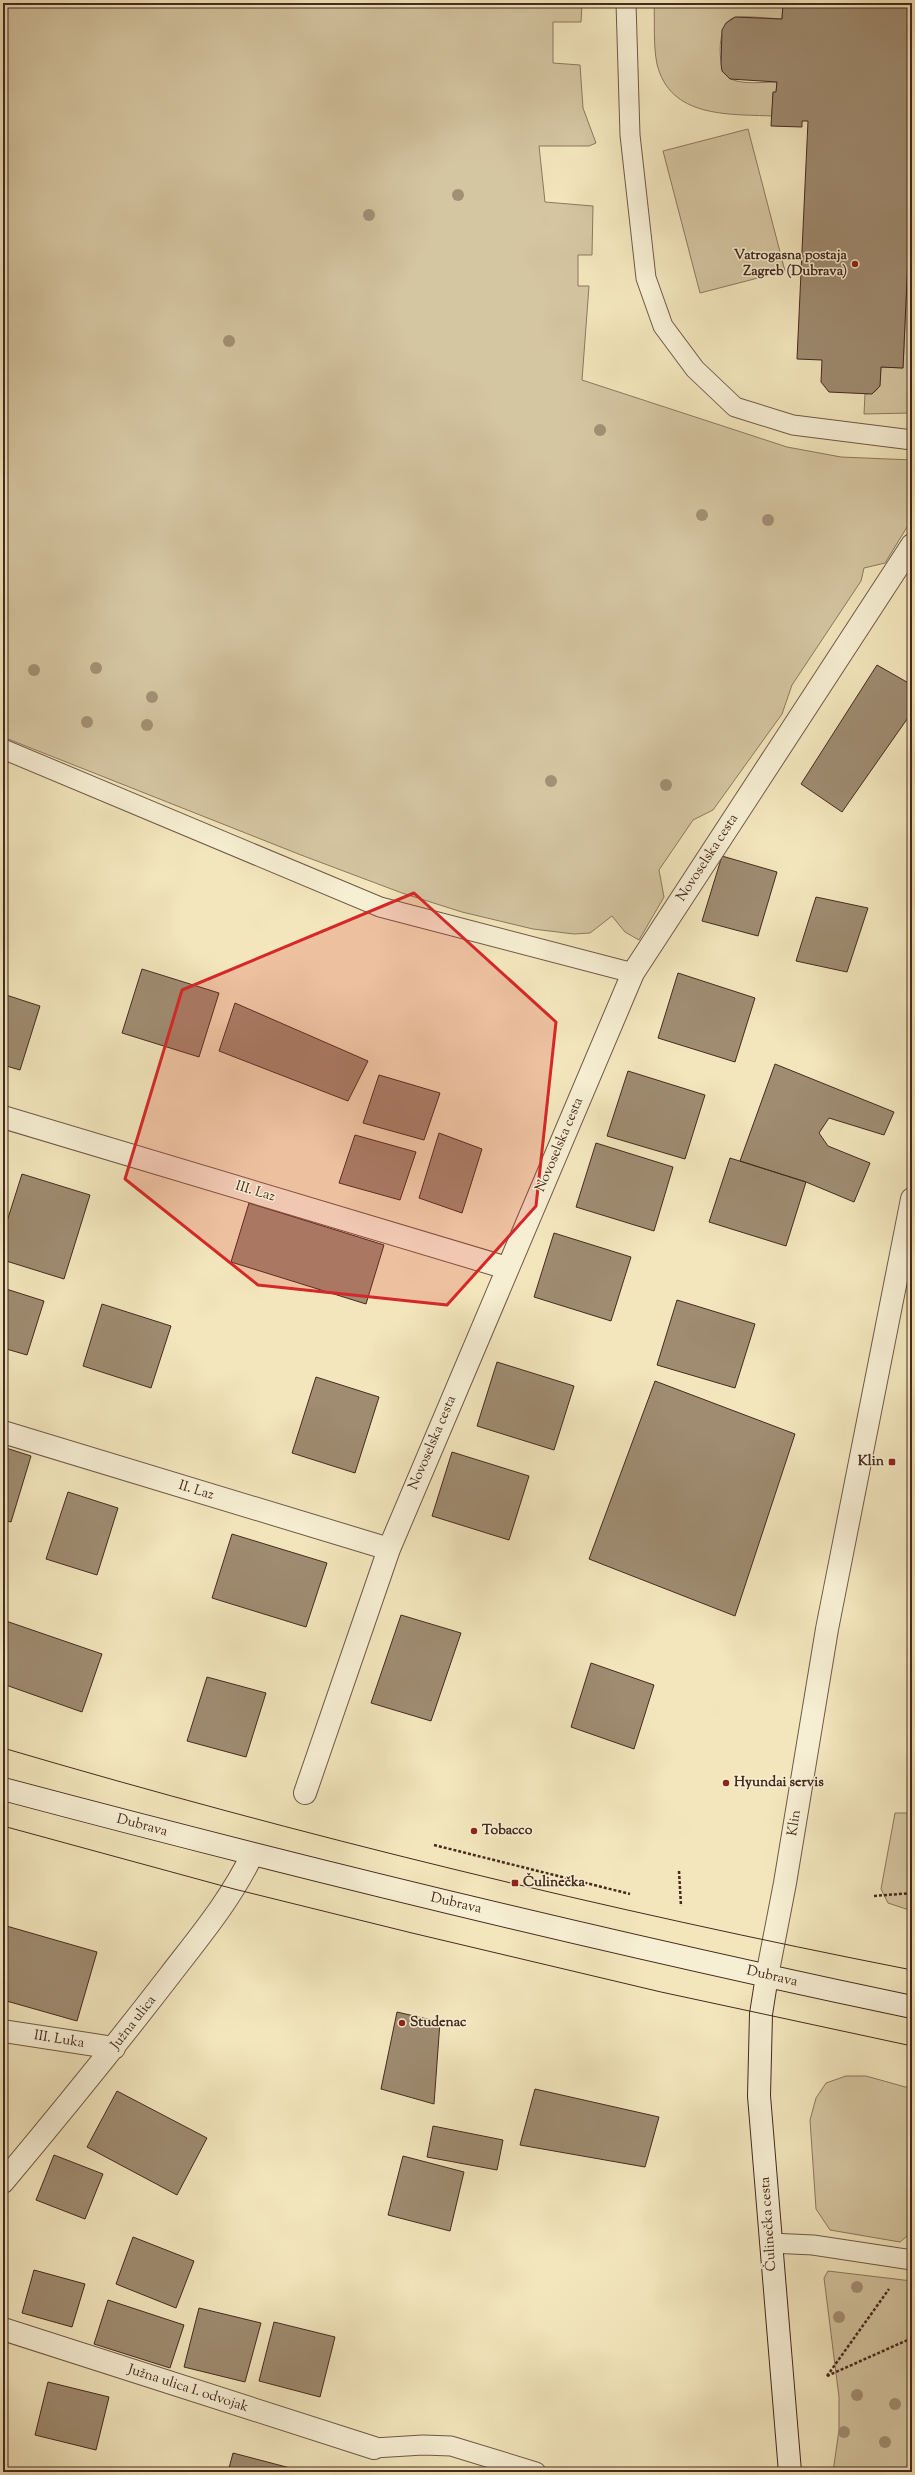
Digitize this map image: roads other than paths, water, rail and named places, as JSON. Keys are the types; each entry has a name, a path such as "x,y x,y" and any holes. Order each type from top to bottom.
{"street":[{"name":"Novoselska cesta","path":"305,1793 389,1549 633,973 912,545"},
{"name":"III. Laz","path":"3,1117 508,1268"},
{"name":"Klin","path":"767,1976 785,1883 827,1629 912,1199"},
{"name":"II. Laz","path":"3,1432 389,1549"},
{"name":"Dubrava","path":"3,1789 252,1855 767,1976 912,2007"},
{"name":"Južna ulica","path":"3,2182 114,2048 218,1912 243,1875 252,1855"},
{"name":"Čulinečka cesta","path":"767,1976 761,2014 759,2082 770,2244 790,2472"},
{"name":"III. Luka","path":"3,2031 114,2048"},
{"name":"Južna ulica I. odvojak","path":"3,2329 374,2448"}],"lane":[{"path":"626,3 630,135 645,271 663,326 695,369 735,407 793,425 912,440"},
{"path":"3,750 380,907 633,973"},
{"path":"770,2244 813,2245 909,2259"},
{"path":"374,2448 408,2445 451,2446 536,2472"}],"tram line":[{"path":"3,1748 228,1811 455,1870 569,1897 797,1947 912,1970"},
{"path":"3,1826 234,1889 412,1933 661,1992 912,2046"}],"place":[{"name":"Vatrogasna postaja Zagreb (Dubrava)","path":"855,264"},
{"name":"Klin","path":"892,1462"},
{"name":"Hyundai servis","path":"726,1783"},
{"name":"Tobacco","path":"474,1831"},
{"name":"Čulinečka","path":"515,1883"},
{"name":"Studenac","path":"402,2023"}]}
